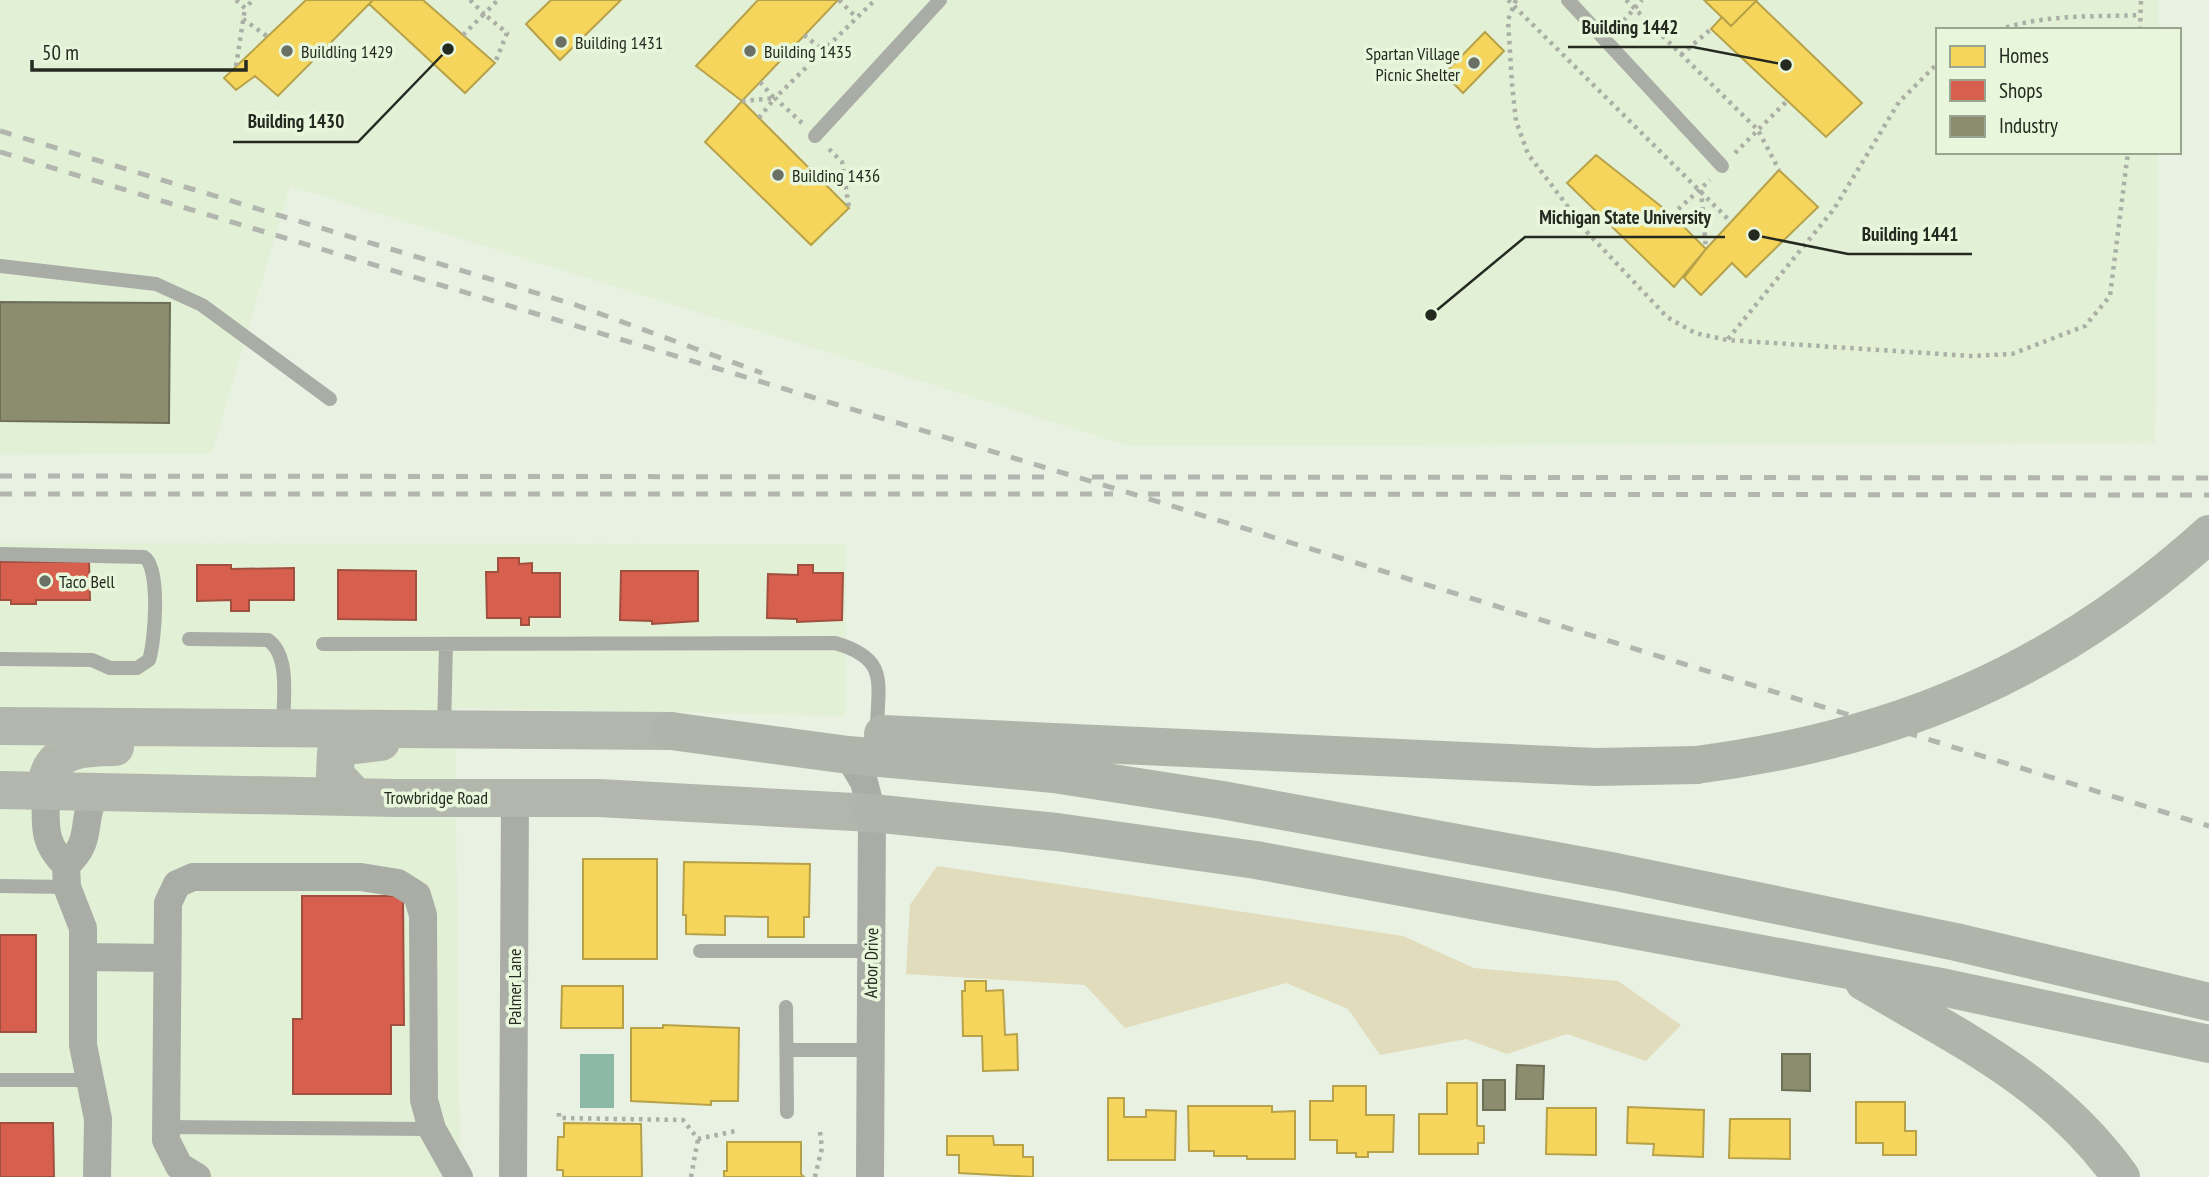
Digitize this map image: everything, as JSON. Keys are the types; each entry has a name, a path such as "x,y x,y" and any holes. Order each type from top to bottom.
{"highway":[{"path":"671,731 863,744 1596,767 1696,765 1749,758 1846,738 1958,698 2020,669 2081,635 2141,592 2209,534"},
{"path":"863,744 1223,800 1616,872 1956,942 2209,1002"},
{"path":"872,813 1057,832 1256,860 1946,988 2209,1044"},
{"path":"1946,988 1956,942"},
{"path":"1844,970 1964,1037 2022,1076 2092,1139 2121,1177"}],"street":[{"path":"0,726 495,732 671,731"},
{"path":"97,1177 98,1119 83,1045 83,928 66,876 46,839 46,790 53,764 64,754 78,748 212,746 283,729"},
{"path":"355,796 335,775 334,757 344,747 495,732"},
{"name":"Arbor Drive","path":"863,744 864,782 872,813 870,1177"},
{"name":"Trowbridge Road","path":"0,790 599,798 872,813"},
{"path":"66,876 85,842 86,815 98,792"},
{"name":"Palmer Lane","path":"513,1177 515,797"},
{"path":"182,1173 166,1140 168,903 177,884 193,877 360,877 398,883 417,895 423,915 421,1066 424,1100 432,1129 459,1177"},
{"path":"83,957 167,958"}],"lane":[{"path":"815,136 940,0"},
{"path":"1573,2 1723,166"},
{"path":"0,265 156,284 202,305 330,398"},
{"path":"0,554 144,557 150,560 155,634 149,660 137,668 110,668 92,660 0,659"},
{"path":"189,639 268,640 277,646 281,660 283,729"},
{"path":"323,644 835,642 857,649 873,660 877,677 863,744"},
{"path":"444,730 446,644"},
{"path":"0,886 66,876"},
{"path":"700,951 871,951"},
{"path":"786,1007 787,1112"},
{"path":"787,1050 870,1050"},
{"path":"0,1080 89,1080"},
{"path":"166,1127 432,1129"}],"path":[{"path":"236,0 245,8"},
{"path":"236,66 245,8 253,0"},
{"path":"470,0 507,33 495,63"},
{"path":"463,35 498,0"},
{"path":"839,0 857,18"},
{"path":"760,118 775,98 875,0"},
{"path":"1626,0 1758,130 1779,170"},
{"path":"1612,33 1636,11 1642,0"},
{"path":"2140,28 2141,0"},
{"path":"1512,1 1731,222"},
{"path":"1512,1 1508,20 1512,84 1516,121 1528,153 1587,232 1667,317 1695,333 1727,340 1971,356 2012,354 2085,326 2109,296 2115,275 2128,154"},
{"path":"2004,28 2056,18 2141,15"},
{"path":"243,19 268,37"},
{"path":"1681,55 1711,29"},
{"path":"804,35 823,50"},
{"path":"1727,340 1834,209 1899,102 1936,65"},
{"path":"761,82 842,162 849,208"},
{"path":"742,101 775,98"},
{"path":"1672,215 1701,190 1787,101"},
{"path":"1701,190 1706,249"},
{"path":"559,1112 559,1118 683,1120 698,1139 691,1177"},
{"path":"698,1139 736,1131"},
{"path":"815,1177 822,1149 820,1132"}],"shaded area":[{"path":"0,0 2159,0 2159,28 1936,28 1936,154 2158,154 2155,443 1130,446 290,186 212,453 0,455"},
{"path":"0,543 846,544 845,716 455,708 460,1177 0,1177"},
{"path":"937,866 1403,936 1474,968 1618,981 1681,1025 1646,1061 1567,1034 1507,1054 1466,1039 1380,1055 1348,1009 1286,983 1125,1028 1085,985 906,974 910,905"},
{"path":"580,1054 614,1054 614,1108 580,1108"}],"building: Homes":[{"name":"Buildling 1429","path":"306,0 373,0 278,96 255,76 236,90 224,78"},
{"path":"373,0 423,0 495,63 465,93 369,4"},
{"name":"Building 1431","path":"551,0 621,0 560,60 526,24"},
{"name":"Building 1435","path":"758,0 838,0 742,101 696,66"},
{"path":"1704,0 1757,0 1731,26"},
{"path":"1756,1 1862,103 1826,137 1711,29 1722,17 1731,26"},
{"name":"Spartan Village Picnic Shelter","path":"1485,32 1504,51 1463,93 1444,74"},
{"name":"Building 1436","path":"742,101 849,208 811,245 705,142"},
{"path":"1596,155 1672,215 1706,249 1674,287 1567,183"},
{"path":"1779,170 1818,207 1746,277 1732,263 1701,295 1684,278 1706,249"},
{"path":"583,859 657,859 657,959 583,959"},
{"path":"684,862 810,864 809,917 804,917 804,937 768,937 768,917 725,916 725,935 686,934 686,915 683,915"},
{"path":"965,981 986,981 986,991 1003,990 1005,1035 1017,1034 1018,1070 983,1071 982,1036 963,1036 962,991 965,991"},
{"path":"562,986 623,986 623,1028 561,1028"},
{"path":"663,1025 739,1028 738,1101 711,1101 711,1105 631,1101 631,1028 663,1028"},
{"path":"1447,1083 1477,1083 1477,1126 1484,1126 1484,1143 1478,1143 1478,1154 1419,1154 1419,1114 1447,1114"},
{"path":"1333,1086 1366,1086 1366,1115 1394,1115 1393,1152 1368,1152 1368,1157 1356,1157 1356,1153 1337,1153 1337,1140 1310,1140 1310,1101 1333,1101"},
{"path":"1108,1098 1124,1098 1124,1117 1146,1117 1146,1110 1176,1111 1175,1160 1108,1160"},
{"path":"1856,1102 1905,1102 1905,1131 1916,1131 1916,1155 1883,1155 1883,1143 1856,1143"},
{"path":"1188,1106 1272,1106 1272,1112 1295,1111 1295,1159 1247,1159 1247,1156 1214,1156 1214,1151 1189,1151"},
{"path":"1628,1107 1704,1110 1703,1157 1653,1155 1654,1144 1627,1143"},
{"path":"1547,1108 1596,1108 1596,1155 1546,1154"},
{"path":"1730,1119 1790,1119 1790,1159 1729,1158"},
{"path":"564,1123 641,1124 642,1177 563,1177 563,1170 557,1170 558,1137 564,1137"},
{"path":"947,1136 993,1136 994,1145 1023,1145 1023,1157 1033,1157 1033,1177 959,1173 959,1155 947,1155"},
{"path":"727,1142 801,1142 801,1174 804,1177 724,1177 724,1171 727,1171"}],"building: Shops":[{"path":"498,558 519,558 519,564 532,563 532,573 560,573 560,617 529,617 529,625 521,625 521,618 487,618 486,572 498,572"},
{"name":"Taco Bell","path":"0,562 89,562 90,600 36,600 36,604 11,604 11,600 0,600"},
{"path":"197,565 231,565 231,569 294,568 294,600 249,600 249,611 231,611 231,600 197,601"},
{"path":"798,565 813,565 813,573 843,573 842,620 797,622 797,619 767,618 768,574 798,575"},
{"path":"338,570 416,571 416,620 338,619"},
{"path":"621,571 698,571 698,621 652,624 652,621 620,620"},
{"path":"302,896 403,896 404,1025 391,1025 391,1094 293,1094 293,1019 302,1019"},
{"path":"0,935 36,935 36,1032 0,1032"},
{"path":"0,1123 53,1123 54,1177 0,1177"}],"building: Industry":[{"path":"0,302 170,303 169,423 0,421"},
{"path":"1782,1054 1810,1054 1810,1091 1782,1090"},
{"path":"1517,1065 1544,1066 1543,1099 1516,1099"},
{"path":"1483,1080 1505,1080 1505,1110 1483,1110"}],"railway":[{"path":"0,131 576,305 762,373"},
{"path":"0,152 1133,494 2209,826"},
{"path":"0,476 1053,477"},
{"path":"1092,477 2209,478"},
{"path":"0,494 1113,494"},
{"path":"1148,494 2209,495"}],"place":[{"name":"Building 1431","path":"561,42"},
{"name":"Building 1430","path":"448,49"},
{"name":"Buildling 1429","path":"287,51"},
{"name":"Building 1435","path":"750,51"},
{"name":"Spartan Village Picnic Shelter","path":"1474,63"},
{"name":"Building 1442","path":"1786,65"},
{"name":"Building 1436","path":"778,175"},
{"name":"Building 1441","path":"1754,235"},
{"name":"Michigan State University","path":"1431,315"},
{"name":"Taco Bell","path":"45,581"}]}
